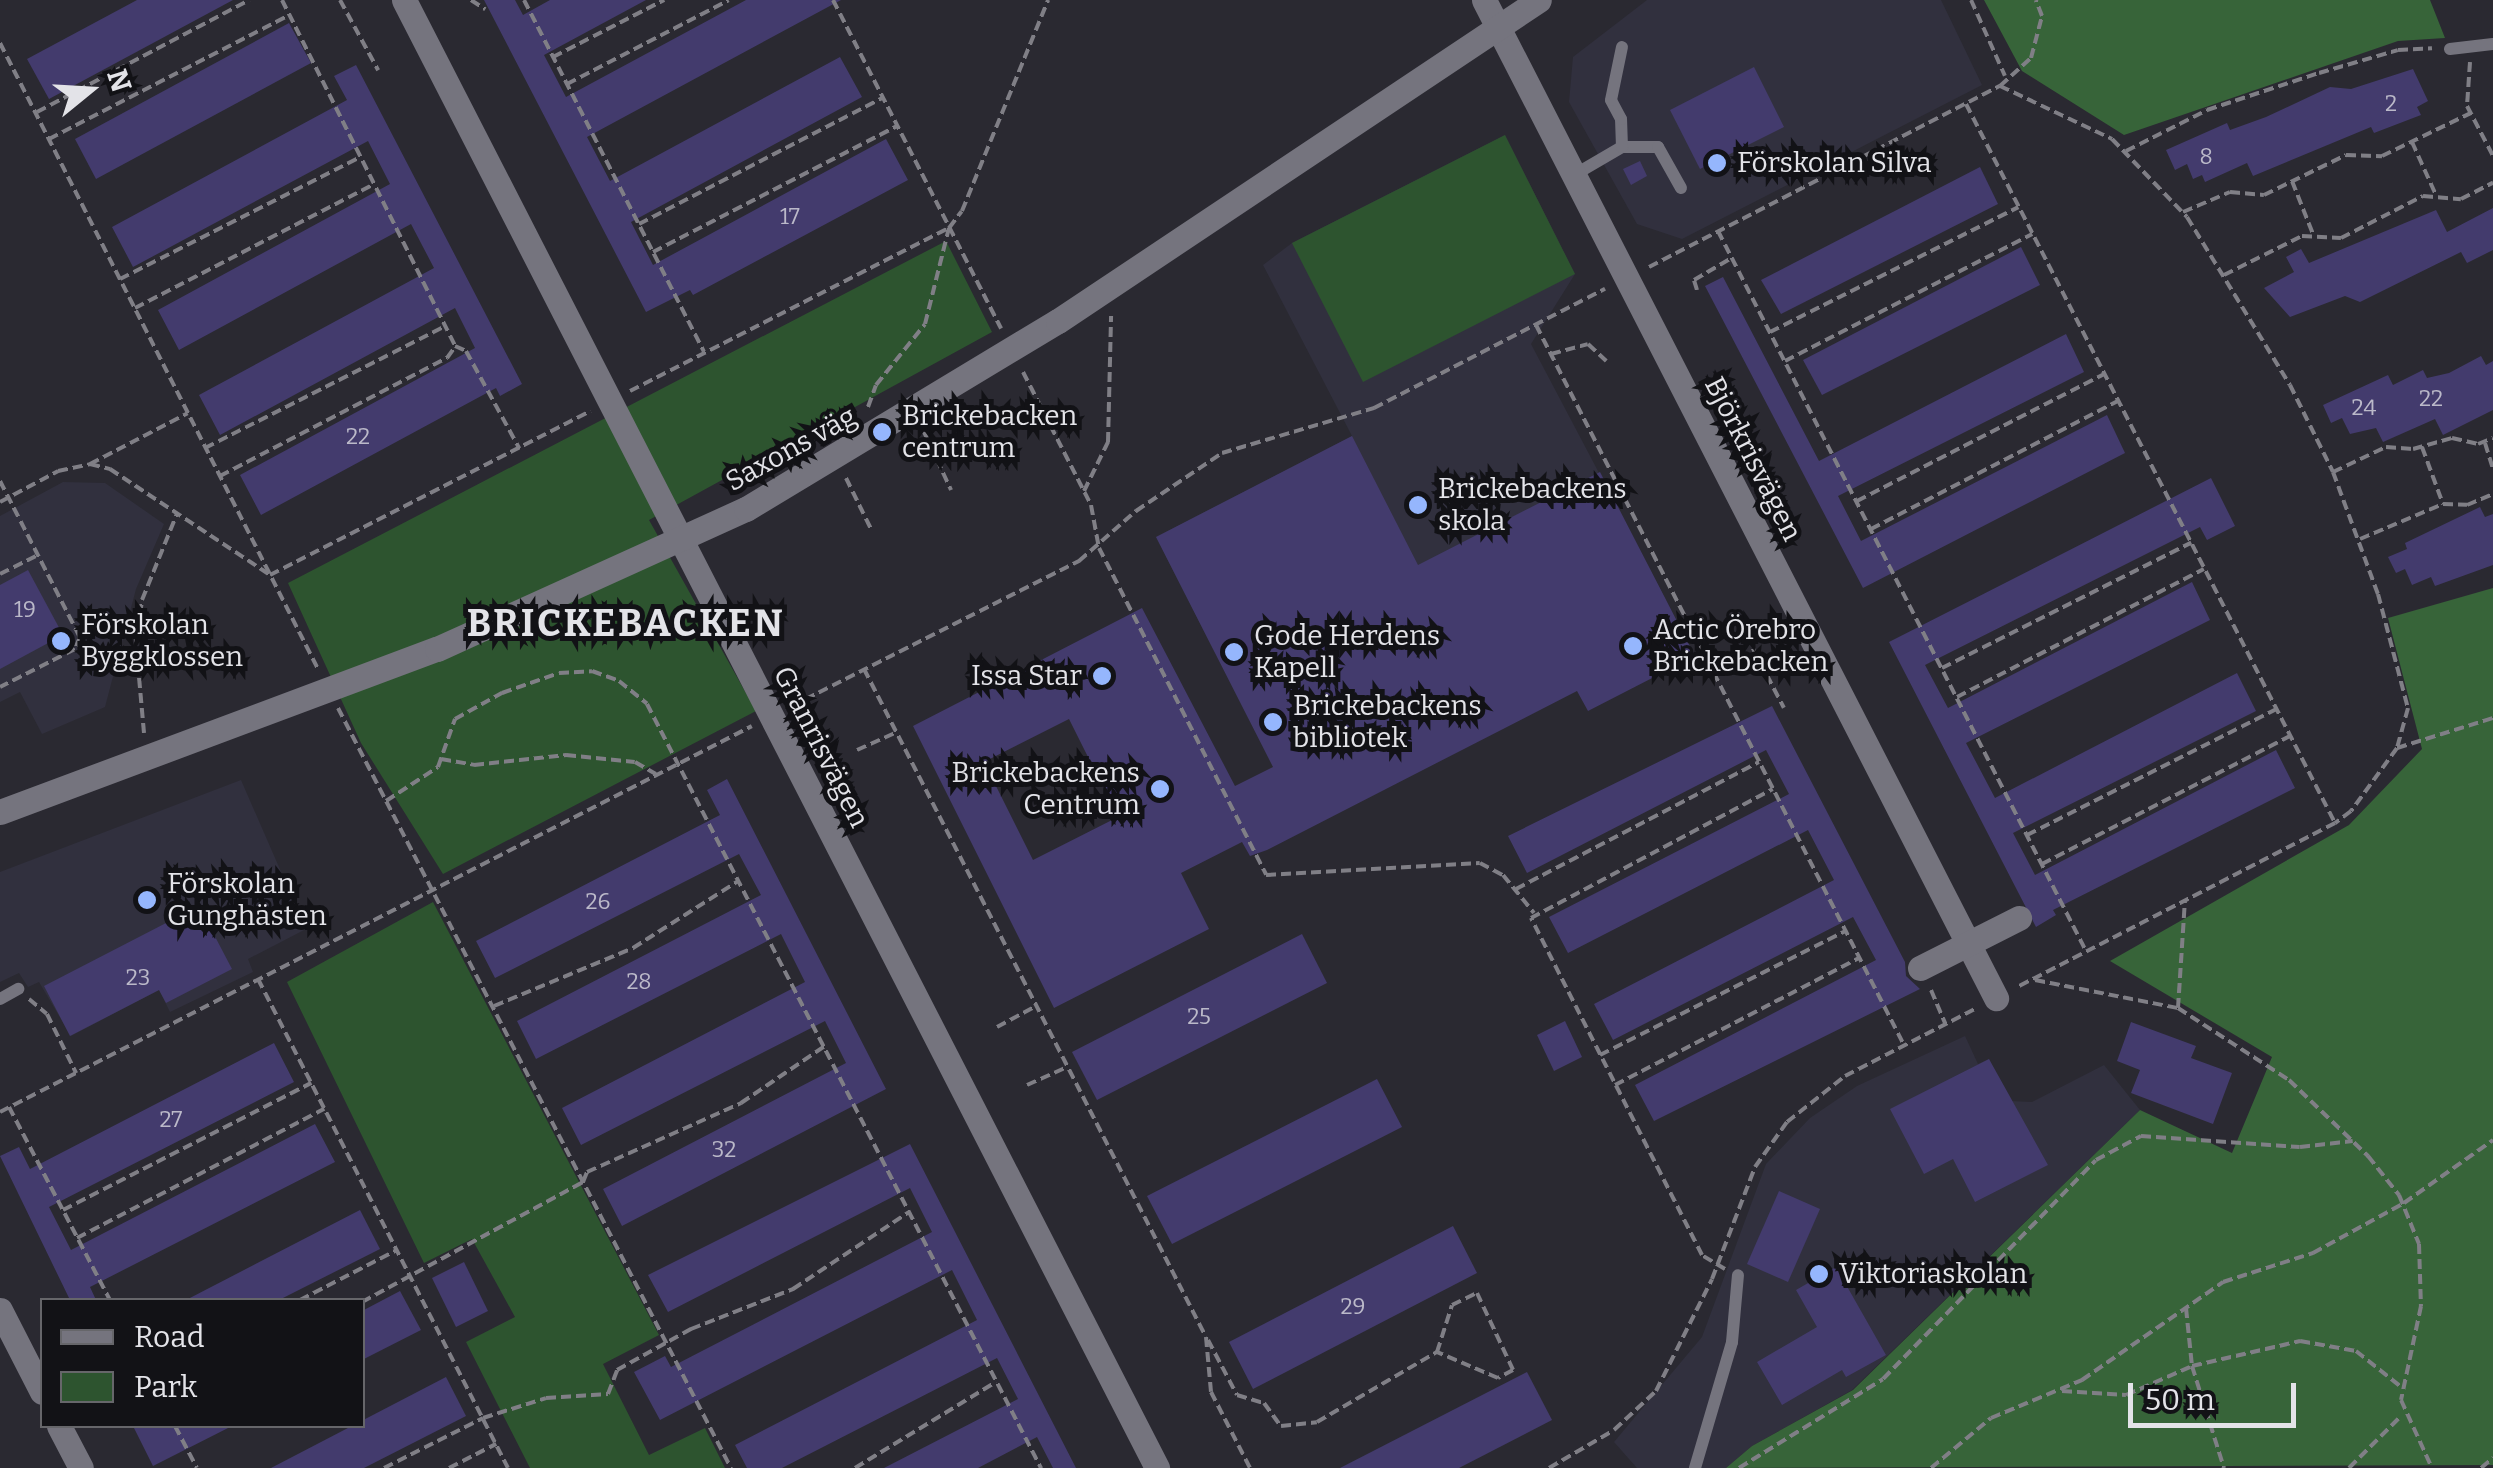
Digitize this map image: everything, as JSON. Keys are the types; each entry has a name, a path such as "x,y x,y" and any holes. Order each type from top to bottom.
{"street":[{"name":"Granrisvägen","path":"404,0 1157,1468"},
{"name":"Björkrisvägen","path":"1484,0 1996,998"},
{"name":"Saxons väg","path":"0,812 150,752 437,649 682,542 882,432 1539,0"},
{"path":"1920,968 2019,918"},
{"path":"0,1310 40,1388"},
{"path":"61,1428 81,1468"}],"lane":[{"path":"2450,49 2493,44"},
{"path":"1622,48 1611,100 1621,119 1622,147"},
{"path":"1574,175 1622,147 1658,147 1681,188"},
{"path":"0,999 18,990"},
{"path":"1696,1468 1732,1342 1738,1275"}],"path":[{"path":"36,113 249,0"},
{"path":"282,0 455,346 466,351 519,448"},
{"path":"340,0 378,70"},
{"path":"472,0 485,9"},
{"path":"524,0 704,353"},
{"path":"553,57 664,0"},
{"path":"567,84 729,0"},
{"path":"832,0 1000,326"},
{"path":"633,390 949,228 962,212 1048,0"},
{"path":"1970,0 2005,76"},
{"path":"1651,266 2000,86 2005,76 2031,58 2042,16 2036,0"},
{"path":"48,138 289,15"},
{"path":"0,43 314,661"},
{"path":"2470,47 2471,113 2493,156"},
{"path":"2126,151 2207,110 2319,72 2398,50 2450,49"},
{"path":"1549,1468 1614,1430 1656,1390 1716,1265 1740,1199 1779,1132 1824,1089 2334,823 2351,811 2397,748 2408,708 2358,540 2333,472 2290,385 2183,212 2126,151 2000,86"},
{"path":"638,224 882,98"},
{"path":"1966,104 2334,823"},
{"path":"2183,212 2230,192 2259,196 2346,155 2376,158 2471,113"},
{"path":"652,252 897,126"},
{"path":"2412,142 2435,192"},
{"path":"120,279 360,156"},
{"path":"2292,181 2312,234"},
{"path":"2224,275 2312,234 2342,238 2435,192 2461,199 2493,183"},
{"path":"135,308 374,184"},
{"path":"1770,332 2018,207"},
{"path":"882,432 868,406 876,385 925,324 949,228"},
{"path":"1718,231 2086,951"},
{"path":"1784,360 2032,234"},
{"path":"1697,290 1694,280 1730,259"},
{"path":"1084,491 1108,442 1111,285"},
{"path":"795,704 1099,548 1136,510 1222,453 1374,408 1604,290"},
{"path":"1536,325 1904,1045"},
{"path":"205,448 445,326"},
{"path":"1551,354 1588,344 1606,361"},
{"path":"220,476 447,358 455,346"},
{"path":"1857,501 2104,374"},
{"path":"1033,391 1084,491 1099,548 1266,875 1480,864 1516,889 1534,914 1532,926 1702,1254 1716,1265"},
{"path":"1871,529 2118,401"},
{"path":"0,502 58,472 90,464 188,413"},
{"path":"270,575 585,414"},
{"path":"924,432 951,490"},
{"path":"2333,472 2386,448 2422,447 2452,438 2484,443 2493,438"},
{"path":"2484,443 2493,470"},
{"path":"2422,447 2443,504"},
{"path":"90,464 110,469 270,575"},
{"path":"846,478 872,531"},
{"path":"0,481 80,637 74,649 0,687"},
{"path":"2358,540 2443,504 2467,505 2493,494"},
{"path":"150,752 139,718 136,644 142,600 177,514"},
{"path":"1942,668 2190,543"},
{"path":"0,574 38,555"},
{"path":"1956,697 2204,569"},
{"path":"1746,635 1784,708"},
{"path":"864,669 1237,1395 1264,1403 1281,1426 1317,1422 1438,1352 1452,1305 1477,1294 1513,1370 1498,1378 1438,1352"},
{"path":"386,801 441,760 455,719 545,678 592,671 620,681 647,704 1042,1468"},
{"path":"2027,836 2276,709"},
{"path":"343,717 731,1468"},
{"path":"2397,748 2493,718"},
{"path":"0,1112 754,725"},
{"path":"857,750 896,732"},
{"path":"2042,864 2290,736"},
{"path":"441,760 474,765 566,755 635,762 658,774"},
{"path":"1516,889 1759,762"},
{"path":"1534,914 1773,789"},
{"path":"494,1006 621,954 740,880"},
{"path":"2178,1008 2185,901"},
{"path":"1599,1056 1845,931"},
{"path":"1614,1085 1860,958"},
{"path":"1920,968 1946,1024"},
{"path":"258,980 508,1468"},
{"path":"2032,980 2178,1008 2289,1080 2353,1140 2404,1204 2423,1278 2401,1388 2404,1414 2432,1468"},
{"path":"18,990 47,1014 76,1073"},
{"path":"998,1027 1036,1006"},
{"path":"365,1300 583,1182 588,1172 741,1103 825,1046"},
{"path":"1027,1085 1067,1067"},
{"path":"63,1210 311,1083"},
{"path":"9,1107 109,1298"},
{"path":"78,1238 324,1109"},
{"path":"1738,1468 1883,1378 2096,1160 2142,1136 2300,1147 2353,1140"},
{"path":"1930,1468 1991,1418 2057,1391 2223,1282 2314,1253 2404,1204 2493,1140"},
{"path":"384,1468 483,1418 546,1398 608,1394 616,1370 667,1342 814,1278 910,1212"},
{"path":"304,1298 397,1250"},
{"path":"2186,1307 2192,1366 2224,1468"},
{"path":"1206,1337 1211,1392 1250,1468"},
{"path":"2057,1391 2126,1395 2192,1366 2300,1341 2356,1352 2401,1388"},
{"path":"856,1468 996,1381"},
{"path":"2349,1468 2404,1414"},
{"path":"175,1428 197,1468"},
{"path":"449,1468 496,1444"},
{"path":"2482,1468 2493,1458"}],"shaded area":[{"name":"Förskolan Silva","path":"1647,0 1941,0 1982,85 1682,239 1637,224 1569,102 1573,57"},
{"name":"Brickebackens skola","path":"1505,135 1575,274 1531,344 1666,600 1558,654 1250,630 1213,649 1156,537 1352,436 1263,265 1292,243"},
{"name":"Förskolan Byggklossen","path":"63,482 105,483 164,524 136,589 105,707 42,734 20,692 0,702 0,516"},
{"name":"Förskolan Gunghästen","path":"241,780 306,929 248,959 253,972 170,1012 159,990 71,1036 39,982 28,987 19,973 0,982 0,872"},
{"path":"1965,1036 1978,1064 1989,1059 2010,1101 2032,1102 2104,1065 2140,1110 1852,1390 1752,1446 1726,1468 1637,1468 1614,1442 1702,1337 1766,1164 1810,1118 1857,1086"}],"green space":[{"path":"1984,0 2430,0 2445,38 2398,41 2124,135 2022,71"},
{"path":"1505,135 1575,274 1363,382 1292,243"},
{"path":"946,241 992,332 649,520 756,711 443,874 361,743 288,583"},
{"path":"2493,588 2493,1465 1726,1468 1752,1446 1853,1390 2140,1110 2232,1153 2272,1057 2110,961 2349,825 2422,749 2388,618"},
{"path":"433,902 659,1335 603,1364 649,1455 705,1428 725,1468 530,1468 466,1342 515,1317 472,1239 424,1263 287,982"}],"building":[{"path":"137,0 233,0 49,99 27,59"},
{"path":"484,0 515,0 523,15 550,0 646,0 544,55 566,97 746,0 841,0 587,137 610,181 840,57 862,97 631,222 653,265 886,139 908,180 693,295 690,290 646,312"},
{"path":"289,23 311,63 96,179 75,139"},
{"path":"356,65 522,384 500,396 496,388 261,515 240,475 475,348 455,308 220,435 199,395 434,268 411,224 179,350 158,310 390,184 368,141 133,267 112,227 347,100 334,76"},
{"path":"1754,67 1784,127 1700,169 1670,110"},
{"path":"2413,69 2428,101 2417,107 2421,115 2374,133 2371,127 2253,176 2247,163 2205,182 2202,175 2193,179 2187,164 2175,170 2166,150 2227,123 2230,130 2266,117 2330,87 2351,89"},
{"path":"1640,161 1647,176 1631,185 1623,169"},
{"path":"1980,167 1998,204 1781,314 1761,280"},
{"path":"2493,208 2493,250 2467,263 2461,252 2360,302 2345,296 2290,317 2264,288 2294,272 2286,257 2301,249 2309,263 2436,210 2447,232"},
{"path":"2021,247 2040,285 1822,395 1803,360"},
{"path":"1723,277 1819,461 2066,334 2084,372 1838,496 1861,541 2107,415 2125,453 1863,588 1705,286"},
{"path":"2481,356 2486,365 2493,361 2493,410 2443,435 2435,419 2383,442 2376,428 2350,434 2342,418 2331,423 2323,405 2388,375 2393,385 2423,370 2427,378 2449,373"},
{"path":"1352,436 1418,565 1600,472 1695,656 1588,711 1577,691 1267,850 1250,856 1242,842 1181,873 1209,929 1054,1008 913,726 1142,608 1235,786 1273,767 1156,537","holes":["1069,719 1118,817 1033,860 984,762"]},
{"path":"2211,478 2235,526 2207,540 2200,527 1925,665 1948,708 2192,582 2210,620 1966,743 1995,798 2237,673 2256,711 2013,833 2035,875 2276,750 2295,788 2053,910 2056,915 2036,927 1889,642"},
{"path":"2480,507 2485,517 2493,514 2493,565 2435,586 2431,577 2412,585 2405,569 2396,573 2388,557 2407,549 2405,543"},
{"path":"28,570 63,635 0,669 0,585"},
{"path":"1772,706 1905,962 1906,976 1920,989 1654,1121 1635,1085 1876,960 1853,917 1613,1040 1594,1004 1834,880 1808,830 1568,953 1549,917 1789,794 1766,750 1527,873 1508,836"},
{"path":"727,779 886,1089 622,1226 603,1189 846,1063 825,1021 581,1145 562,1108 805,982 781,934 536,1059 517,1021 761,895 739,854 495,978 476,941 720,815 707,790"},
{"path":"199,906 232,969 166,1003 159,990 70,1036 44,986"},
{"path":"1302,934 1327,983 1097,1100 1072,1052"},
{"path":"1565,1021 1582,1057 1554,1071 1537,1035"},
{"path":"2131,1022 2196,1046 2191,1058 2232,1073 2213,1124 2131,1093 2140,1070 2117,1061"},
{"path":"274,1043 294,1082 49,1207 71,1250 315,1124 335,1162 90,1287 95,1298 69,1298 0,1156 19,1147 30,1169"},
{"path":"1989,1059 2048,1165 1975,1202 1953,1159 1924,1174 1890,1109"},
{"path":"1377,1079 1402,1127 1172,1244 1147,1196"},
{"path":"910,1144 1076,1468 1053,1468 1037,1437 978,1468 884,1468 1018,1399 997,1358 782,1468 747,1468 735,1445 977,1320 952,1270 660,1420 634,1372 665,1356 671,1367 932,1232 910,1188 668,1312 648,1275"},
{"path":"1779,1191 1820,1209 1788,1282 1747,1264"},
{"path":"360,1210 380,1249 283,1298 190,1298"},
{"path":"1453,1226 1477,1273 1253,1389 1229,1342"},
{"path":"464,1262 488,1311 456,1327 432,1278"},
{"path":"1836,1267 1886,1355 1846,1377 1842,1370 1782,1405 1757,1362 1817,1327 1796,1290"},
{"path":"400,1291 421,1330 365,1358 365,1309"},
{"path":"1527,1372 1552,1420 1459,1468 1340,1468"},
{"path":"446,1377 466,1416 364,1468 271,1468 348,1428 365,1428 365,1419"},
{"path":"134,1428 228,1428 153,1466"}],"place":[{"name":"Förskolan Silva","path":"1717,163"},
{"name":"Brickebacken centrum","path":"882,432"},
{"name":"Brickebackens skola","path":"1418,505"},
{"name":"Förskolan Byggklossen","path":"61,641"},
{"name":"Actic Örebro Brickebacken","path":"1633,646"},
{"name":"Gode Herdens Kapell","path":"1234,652"},
{"name":"Issa Star","path":"1102,676"},
{"name":"Brickebackens bibliotek","path":"1273,722"},
{"name":"Brickebackens Centrum","path":"1160,789"},
{"name":"Förskolan Gunghästen","path":"147,900"},
{"name":"Viktoriaskolan","path":"1819,1274"}],"district":[{"name":"BRICKEBACKEN","path":"626,624"}]}
